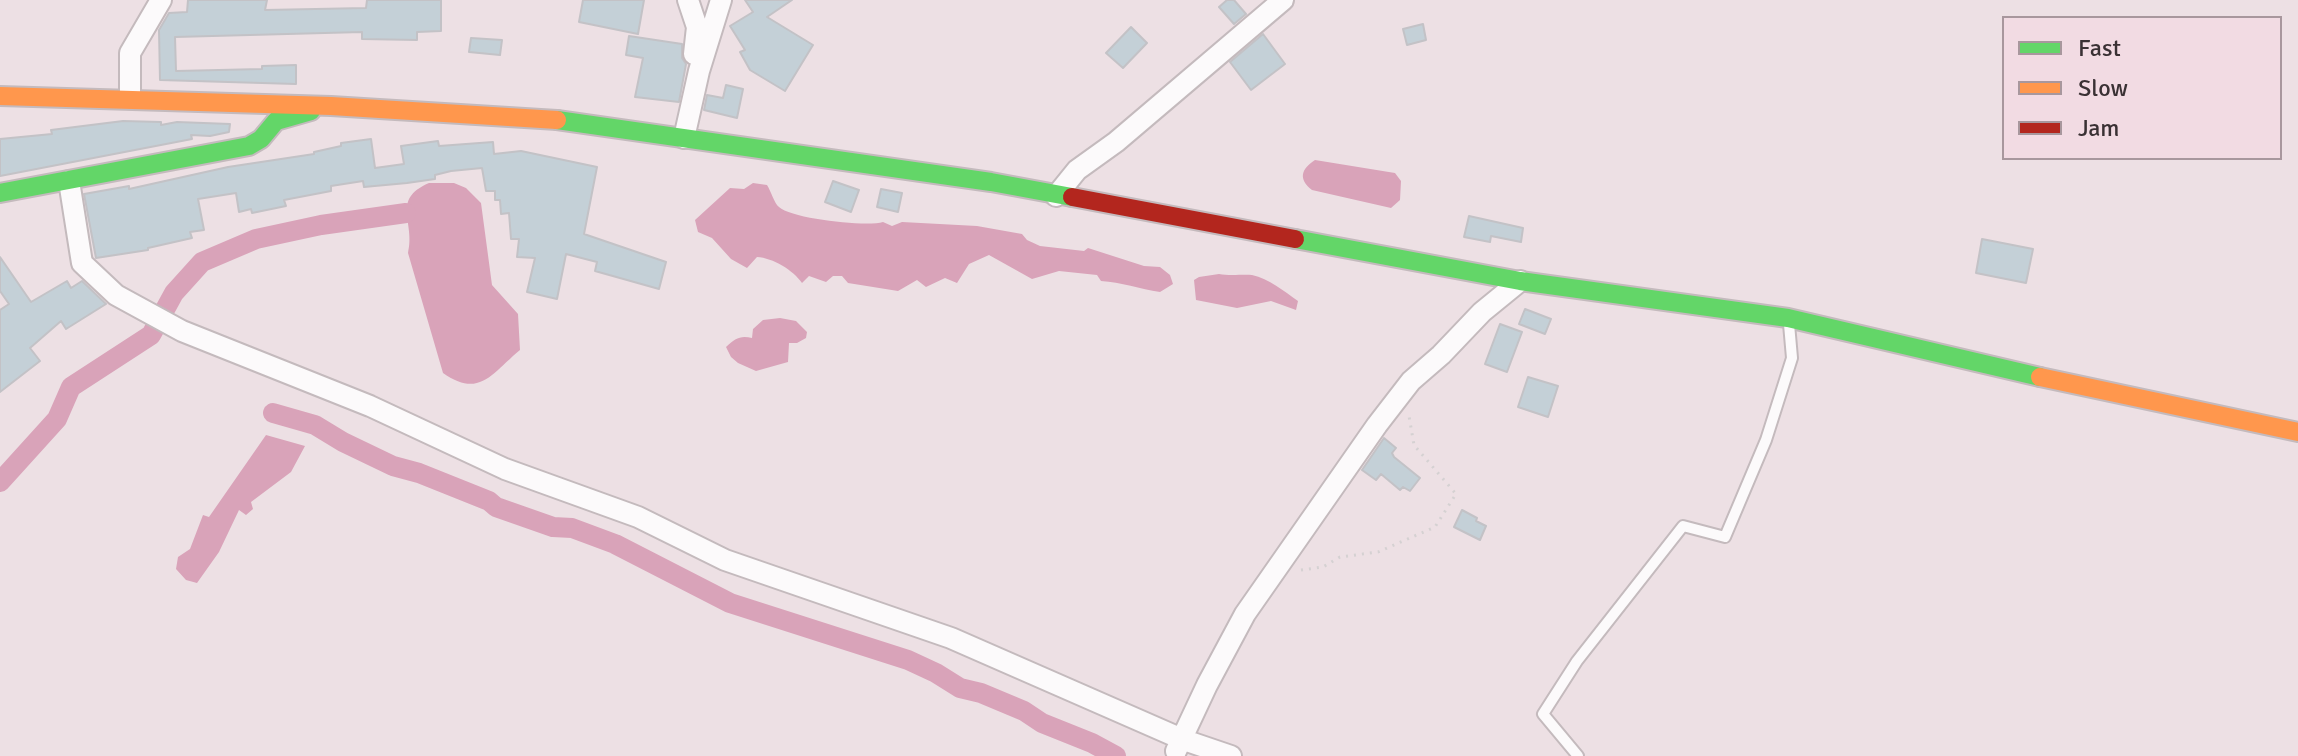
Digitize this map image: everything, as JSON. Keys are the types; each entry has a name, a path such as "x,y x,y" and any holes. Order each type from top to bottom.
{"main road":[{"path":"0,96 331,106 566,121 991,182 1520,281 1788,318 2009,370 2298,432"},
{"path":"0,193 249,146 261,139 276,121 331,106"}],"street":[{"path":"130,98 130,53 161,0"},
{"path":"684,138 697,27 688,0"},
{"path":"684,138 699,71 721,0"},
{"path":"1056,196 1077,170 1116,142 1283,0"},
{"path":"69,181 82,263 116,295 182,331 370,406 505,469 638,517 725,560 951,638 1180,745 1231,756"},
{"path":"1180,745 1245,614 1411,381 1482,312 1520,281"}],"lane":[{"path":"1578,756 1543,714 1577,661 1683,526 1725,537 1766,440 1792,358 1788,318"}],"path":[{"path":"1273,572 1308,570 1323,567 1340,557 1378,552 1435,527 1444,517 1456,494 1414,445 1408,408 1411,381"}],"shaded area":[{"path":"1315,160 1395,173 1401,181 1400,200 1391,208 1312,190 1303,174"},
{"path":"429,183 454,183 466,188 481,203 492,285 518,314 520,350 485,380 476,383 467,384 443,373 408,253 407,204 417,190"},
{"path":"753,183 767,185 779,207 798,215 846,223 883,222 892,226 902,222 977,226 1022,234 1040,246 1084,251 1088,248 1144,266 1160,267 1170,275 1173,284 1160,292 1101,281 1097,275 1059,271 1032,279 989,255 969,264 957,283 945,278 926,287 917,280 898,291 848,283 842,276 833,276 826,282 809,276 802,283 782,266 763,258 757,257 747,268 731,259 712,238 698,232 695,220 730,188 744,189"},
{"path":"1219,274 1252,275 1264,279 1298,301 1296,310 1271,301 1237,308 1196,300 1194,280"},
{"path":"780,318 796,321 807,332 806,338 789,343 788,362 756,371 731,357 726,347 732,341 741,337 752,338 753,329 763,320"},
{"path":"266,435 305,446 291,472 251,502 253,509 246,515 239,510 219,552 197,583 186,580 176,569 178,557 190,549 203,515 209,517"}],"building":[{"path":"188,0 267,0 265,10 366,8 367,0 441,0 441,31 417,32 417,40 362,39 362,32 175,37 176,71 296,65 296,84 160,80 159,30 169,13 187,12"},
{"path":"583,0 644,0 638,34 579,22"},
{"path":"745,0 792,0 767,17 813,45 785,91 750,70 740,52 745,50 730,26 753,12"},
{"path":"1227,0 1234,0 1246,14 1234,24 1219,7"},
{"path":"1423,24 1426,40 1407,45 1403,29"},
{"path":"1131,27 1147,43 1123,68 1106,53"},
{"path":"1263,34 1285,64 1251,90 1230,62"},
{"path":"629,36 682,44 682,58 686,64 679,102 635,97 643,58 626,55"},
{"path":"471,38 502,40 500,55 469,52"},
{"path":"726,85 743,89 737,118 704,110 707,95 723,98"},
{"path":"123,121 161,122 161,125 177,122 230,124 229,132 210,136 191,135 192,139 0,176 0,139 52,134 51,130"},
{"path":"371,139 375,168 404,164 401,146 438,141 439,146 493,142 494,154 521,151 597,167 584,234 666,262 659,289 595,271 597,262 566,254 557,299 527,292 535,258 517,257 519,239 511,239 509,213 501,214 500,200 495,200 495,191 486,191 482,168 451,171 435,175 435,179 407,183 364,187 363,181 331,186 331,191 284,200 286,206 252,213 251,209 239,212 236,193 198,199 204,230 190,232 192,238 148,250 96,258 84,194 129,186 129,189 228,167 314,154 341,146 341,143"},
{"path":"833,181 859,190 851,212 825,202"},
{"path":"881,189 902,193 898,212 877,207"},
{"path":"1469,216 1523,228 1521,242 1491,236 1490,242 1464,237"},
{"path":"1982,239 2033,249 2026,283 1976,273"},
{"path":"0,257 31,302 67,281 71,288 82,281 106,304 66,329 61,321 30,348 40,361 0,392 0,310 9,304 0,291"},
{"path":"1525,309 1551,319 1545,334 1519,324"},
{"path":"1500,324 1522,332 1507,372 1485,364"},
{"path":"1528,377 1558,386 1548,417 1518,407"},
{"path":"1384,438 1396,448 1392,453 1394,457 1420,478 1410,491 1403,487 1400,490 1381,474 1376,480 1362,470"},
{"path":"1462,510 1486,526 1480,540 1454,527"}],"waterway":[{"path":"0,482 57,419 71,387 151,335 174,293 202,262 256,239 321,225 406,213"},
{"path":"273,413 315,425 393,466 419,473 489,501 496,507 553,527 572,528 615,544 730,603 908,660 960,688 1024,711 1042,723 1116,756"}],"traffic: fast":[{"path":"0,193 249,146 261,139 276,121 311,111"},
{"path":"557,120 991,182 1072,197"},
{"path":"1295,239 1520,281 1788,318 2040,377"}],"traffic: slow":[{"path":"0,96 331,106 557,120"},
{"path":"2040,377 2298,432"}],"traffic: jam":[{"path":"1072,197 1295,239"}]}
